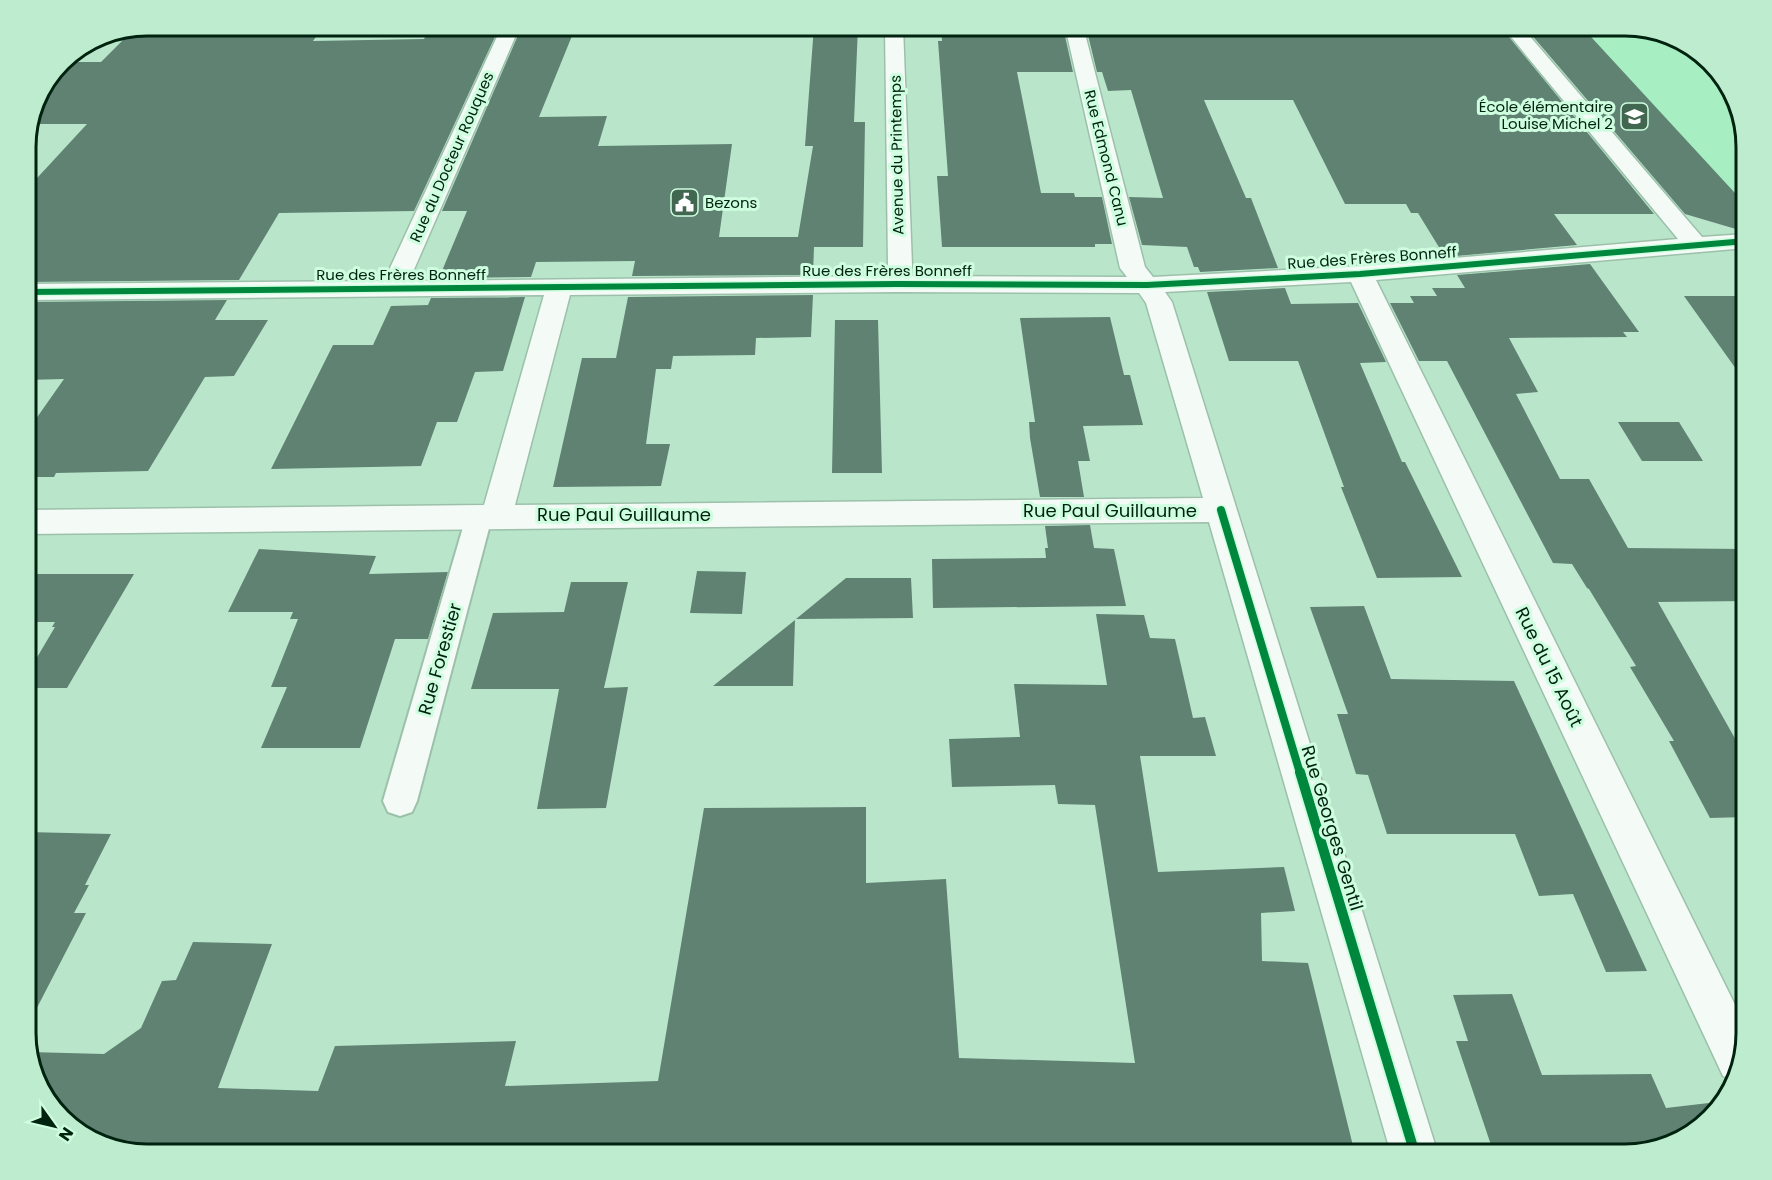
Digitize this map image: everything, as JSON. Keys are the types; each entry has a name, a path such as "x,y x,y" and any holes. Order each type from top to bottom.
{"street":[{"name":"Rue du Docteur Rouques","path":"393,289 507,36"},
{"name":"Avenue du Printemps","path":"894,36 900,266 897,284"},
{"name":"Rue Edmond Canu","path":"1076,36 1132,268 1147,285"},
{"path":"1519,36 1695,245"},
{"name":"Rue des Frères Bonneff","path":"36,292 897,284 1147,285 1360,274 1736,242"},
{"name":"Rue du 15 Août","path":"1360,274 1734,1052"},
{"name":"Rue Georges Gentil","path":"1147,285 1159,302 1412,1144"},
{"name":"Rue Forestier","path":"488,516 559,288"},
{"name":"Rue Paul Guillaume","path":"36,522 1221,510"}],"lane":[{"name":"Rue Forestier","path":"400,801 488,516"}],"shaded area":[{"path":"1546,36 1647,38 1674,47 1698,63 1709,74 1725,98 1734,125 1736,223 1722,224 1702,218"}],"building":[{"path":"140,36 317,36 313,41 424,39 426,36 495,36 414,211 279,213 239,280 36,282 36,179 87,124 38,124 44,104 59,79 74,63 101,62 125,38"},
{"path":"518,36 572,36 539,117 607,116 598,146 732,144 719,237 798,237 813,146 805,146 813,36 858,36 854,122 865,122 863,247 814,247 813,275 632,276 635,261 536,262 531,277 439,278 467,211 442,211"},
{"path":"942,36 1065,36 1073,72 1017,72 1041,193 1074,193 1075,197 1102,197 1112,244 1095,244 1095,247 942,247 937,176 948,176 938,41 942,41"},
{"path":"1088,36 1508,36 1654,214 1554,214 1577,245 1445,257 1418,213 1411,213 1406,204 1345,204 1293,100 1204,100 1246,198 1251,198 1278,268 1200,272 1198,267 1194,267 1187,247 1142,245 1129,197 1163,198 1131,90 1108,91 1102,72 1097,72"},
{"path":"1533,36 1590,36 1736,194 1736,229 1685,214"},
{"path":"1590,264 1639,332 1623,332 1627,337 1509,338 1538,392 1516,394 1560,479 1589,479 1628,548 1736,549 1736,601 1658,602 1736,740 1736,817 1710,818 1669,741 1674,741 1630,667 1636,666 1572,564 1553,563 1447,361 1419,361 1390,303 1414,303 1410,296 1437,296 1432,288 1465,288 1457,275"},
{"path":"1285,288 1291,304 1358,303 1386,362 1360,363 1402,462 1405,462 1462,577 1377,578 1341,487 1344,487 1298,361 1229,361 1207,292"},
{"path":"813,295 811,337 756,338 755,355 673,356 671,369 656,369 646,444 670,444 661,486 553,487 582,358 616,358 628,297"},
{"path":"1684,296 1736,296 1736,369"},
{"path":"525,297 503,371 475,372 457,422 437,422 421,466 271,469 333,345 373,345 391,306 428,305 431,298"},
{"path":"227,300 215,320 268,320 234,376 205,377 148,471 56,473 54,477 36,477 36,419 64,379 36,380 36,302"},
{"path":"1110,317 1124,375 1130,375 1143,425 1083,426 1090,461 1078,461 1084,497 1040,497 1030,438 1029,422 1035,422 1020,318"},
{"path":"835,320 878,320 882,473 832,473"},
{"path":"1618,422 1679,422 1703,461 1642,461"},
{"path":"1090,525 1094,548 1114,549 1126,606 933,608 932,559 1046,558 1045,548 1048,548 1045,526"},
{"path":"259,549 376,556 369,574 448,572 428,639 395,639 360,748 261,748 287,687 271,687 298,619 290,619 293,612 228,612"},
{"path":"697,571 746,572 742,614 690,613"},
{"path":"36,574 134,574 67,688 36,688 36,659 55,627 52,627 55,622 36,622"},
{"path":"846,578 911,578 913,618 796,619"},
{"path":"571,582 628,582 604,688 628,687 606,808 537,809 559,689 471,689 493,613 564,612"},
{"path":"1364,606 1391,679 1514,681 1647,971 1606,972 1573,894 1539,896 1515,834 1387,834 1368,775 1356,774 1337,714 1348,714 1310,607"},
{"path":"1096,614 1144,615 1150,638 1175,639 1193,718 1205,717 1216,756 1140,756 1158,872 1284,867 1295,911 1261,913 1262,961 1308,963 1353,1144 147,1144 104,1136 85,1125 84,1096 56,1096 47,1082 38,1052 104,1054 141,1028 162,981 176,980 193,942 272,944 218,1088 318,1091 335,1046 516,1041 505,1086 658,1081 704,808 866,807 866,883 946,879 959,1058 1135,1063 1095,805 1058,804 1055,785 952,787 949,739 1020,737 1014,684 1107,685"},
{"path":"795,620 793,686 713,686"},
{"path":"36,832 111,834 85,885 89,885 74,913 86,913 36,1010"},
{"path":"1512,994 1542,1075 1651,1074 1666,1108 1711,1103 1698,1117 1681,1129 1668,1136 1640,1143 1491,1144 1456,1041 1468,1041 1453,995"}],"cycle path":[{"path":"36,292 897,284 1147,285 1360,274 1736,242"},
{"path":"1221,510 1412,1144"}],"place":[{"name":"École élémentaire Louise Michel 2","path":"1634,116"},
{"name":"Bezons","path":"684,203"}]}
